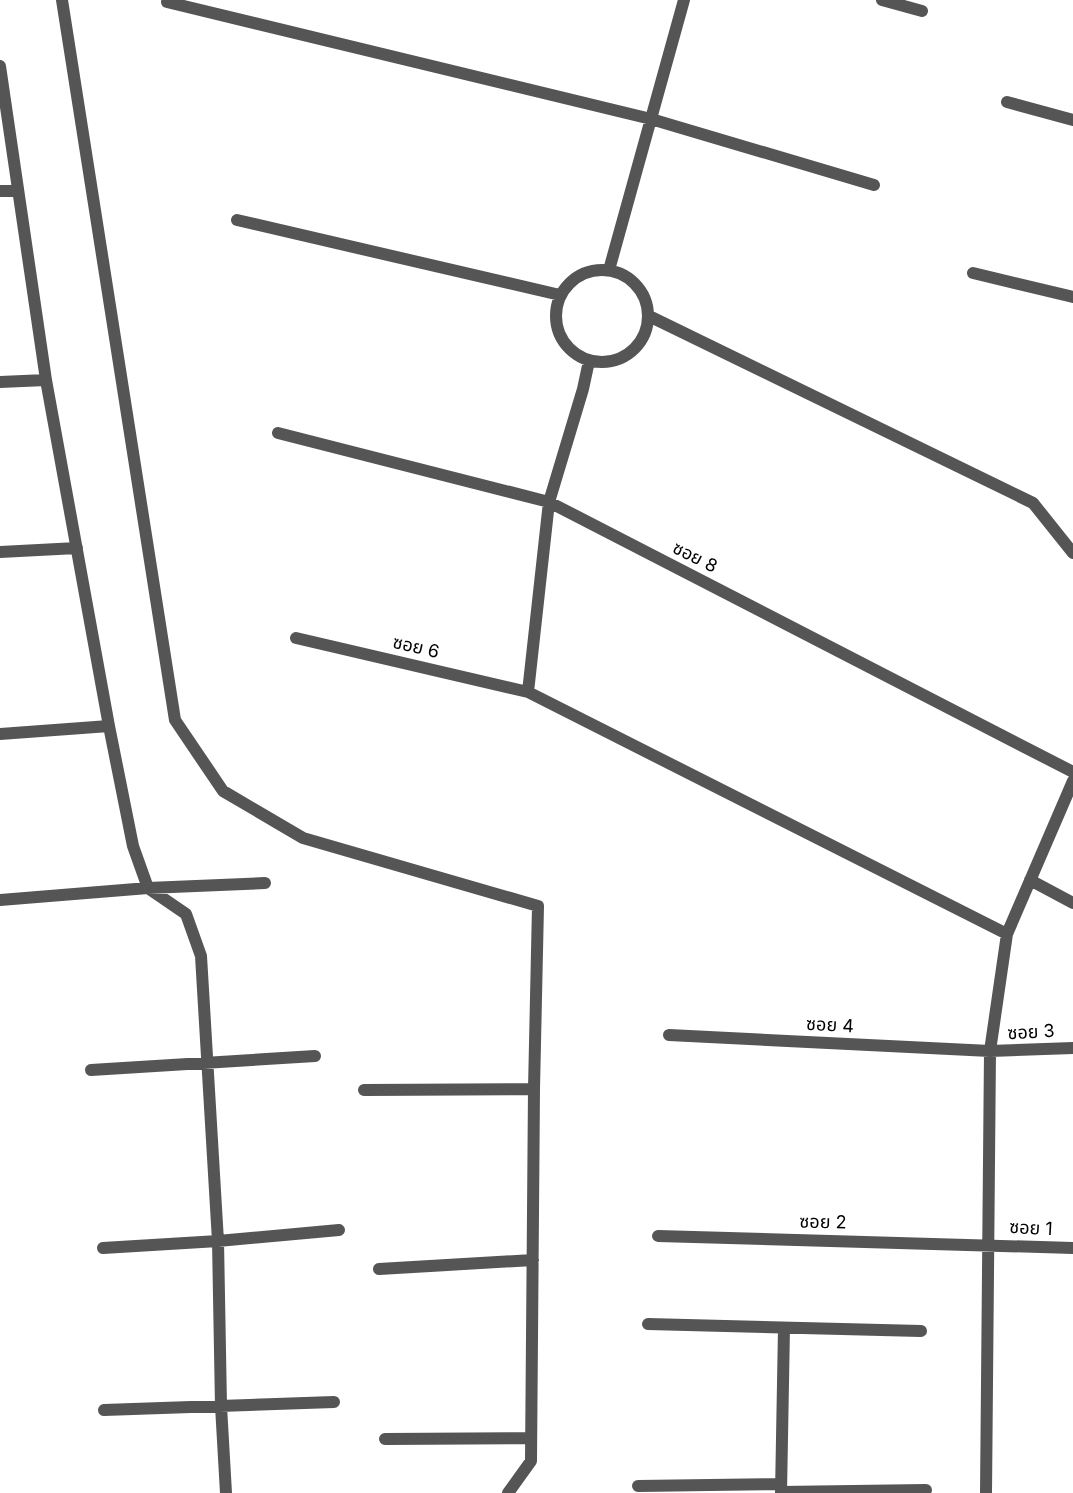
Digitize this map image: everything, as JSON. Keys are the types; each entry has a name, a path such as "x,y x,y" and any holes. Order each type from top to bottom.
{"street":[{"path":"62,0 175,720 223,791 303,838 538,906 531,1461 508,1493"},
{"path":"609,270 684,0"},
{"path":"882,0 922,11"},
{"path":"167,2 651,119 873,185"},
{"path":"0,66 46,380 133,846 148,888 186,914 201,956 219,1241 221,1406 226,1493"},
{"path":"1007,102 1073,120"},
{"path":"0,191 17,191"},
{"path":"237,220 560,295"},
{"path":"609,270 629,278 641,291 646,301 649,316 645,335 636,348 622,358 606,362 589,361 574,353 563,342 556,328 555,312 560,295 573,279 590,271 609,270"},
{"path":"973,273 1073,297"},
{"path":"649,316 1033,503 1071,547"},
{"path":"528,692 549,502 583,389 589,361"},
{"path":"0,382 46,380"},
{"name":"ซอย 8","path":"278,433 549,502 1073,772"},
{"path":"0,552 77,548"},
{"name":"ซอย 6","path":"296,638 528,692 1007,933"},
{"path":"0,734 109,726"},
{"path":"986,1493 990,1051 1007,933 1073,781"},
{"path":"1030,880 1073,903"},
{"path":"0,900 148,888 265,883"},
{"name":"ซอย 4","path":"669,1035 990,1051"},
{"name":"ซอย 3","path":"990,1051 1073,1048"},
{"path":"91,1070 315,1056"},
{"path":"364,1090 534,1089"},
{"path":"103,1248 219,1241 339,1230"},
{"name":"ซอย 2","path":"658,1236 987,1244"},
{"name":"ซอย 1","path":"987,1244 1073,1248"},
{"path":"380,1269 533,1260"},
{"path":"648,1324 921,1331"},
{"path":"781,1490 784,1328"},
{"path":"104,1410 334,1402"},
{"path":"385,1439 531,1438"},
{"path":"638,1486 781,1490 926,1490"}]}
